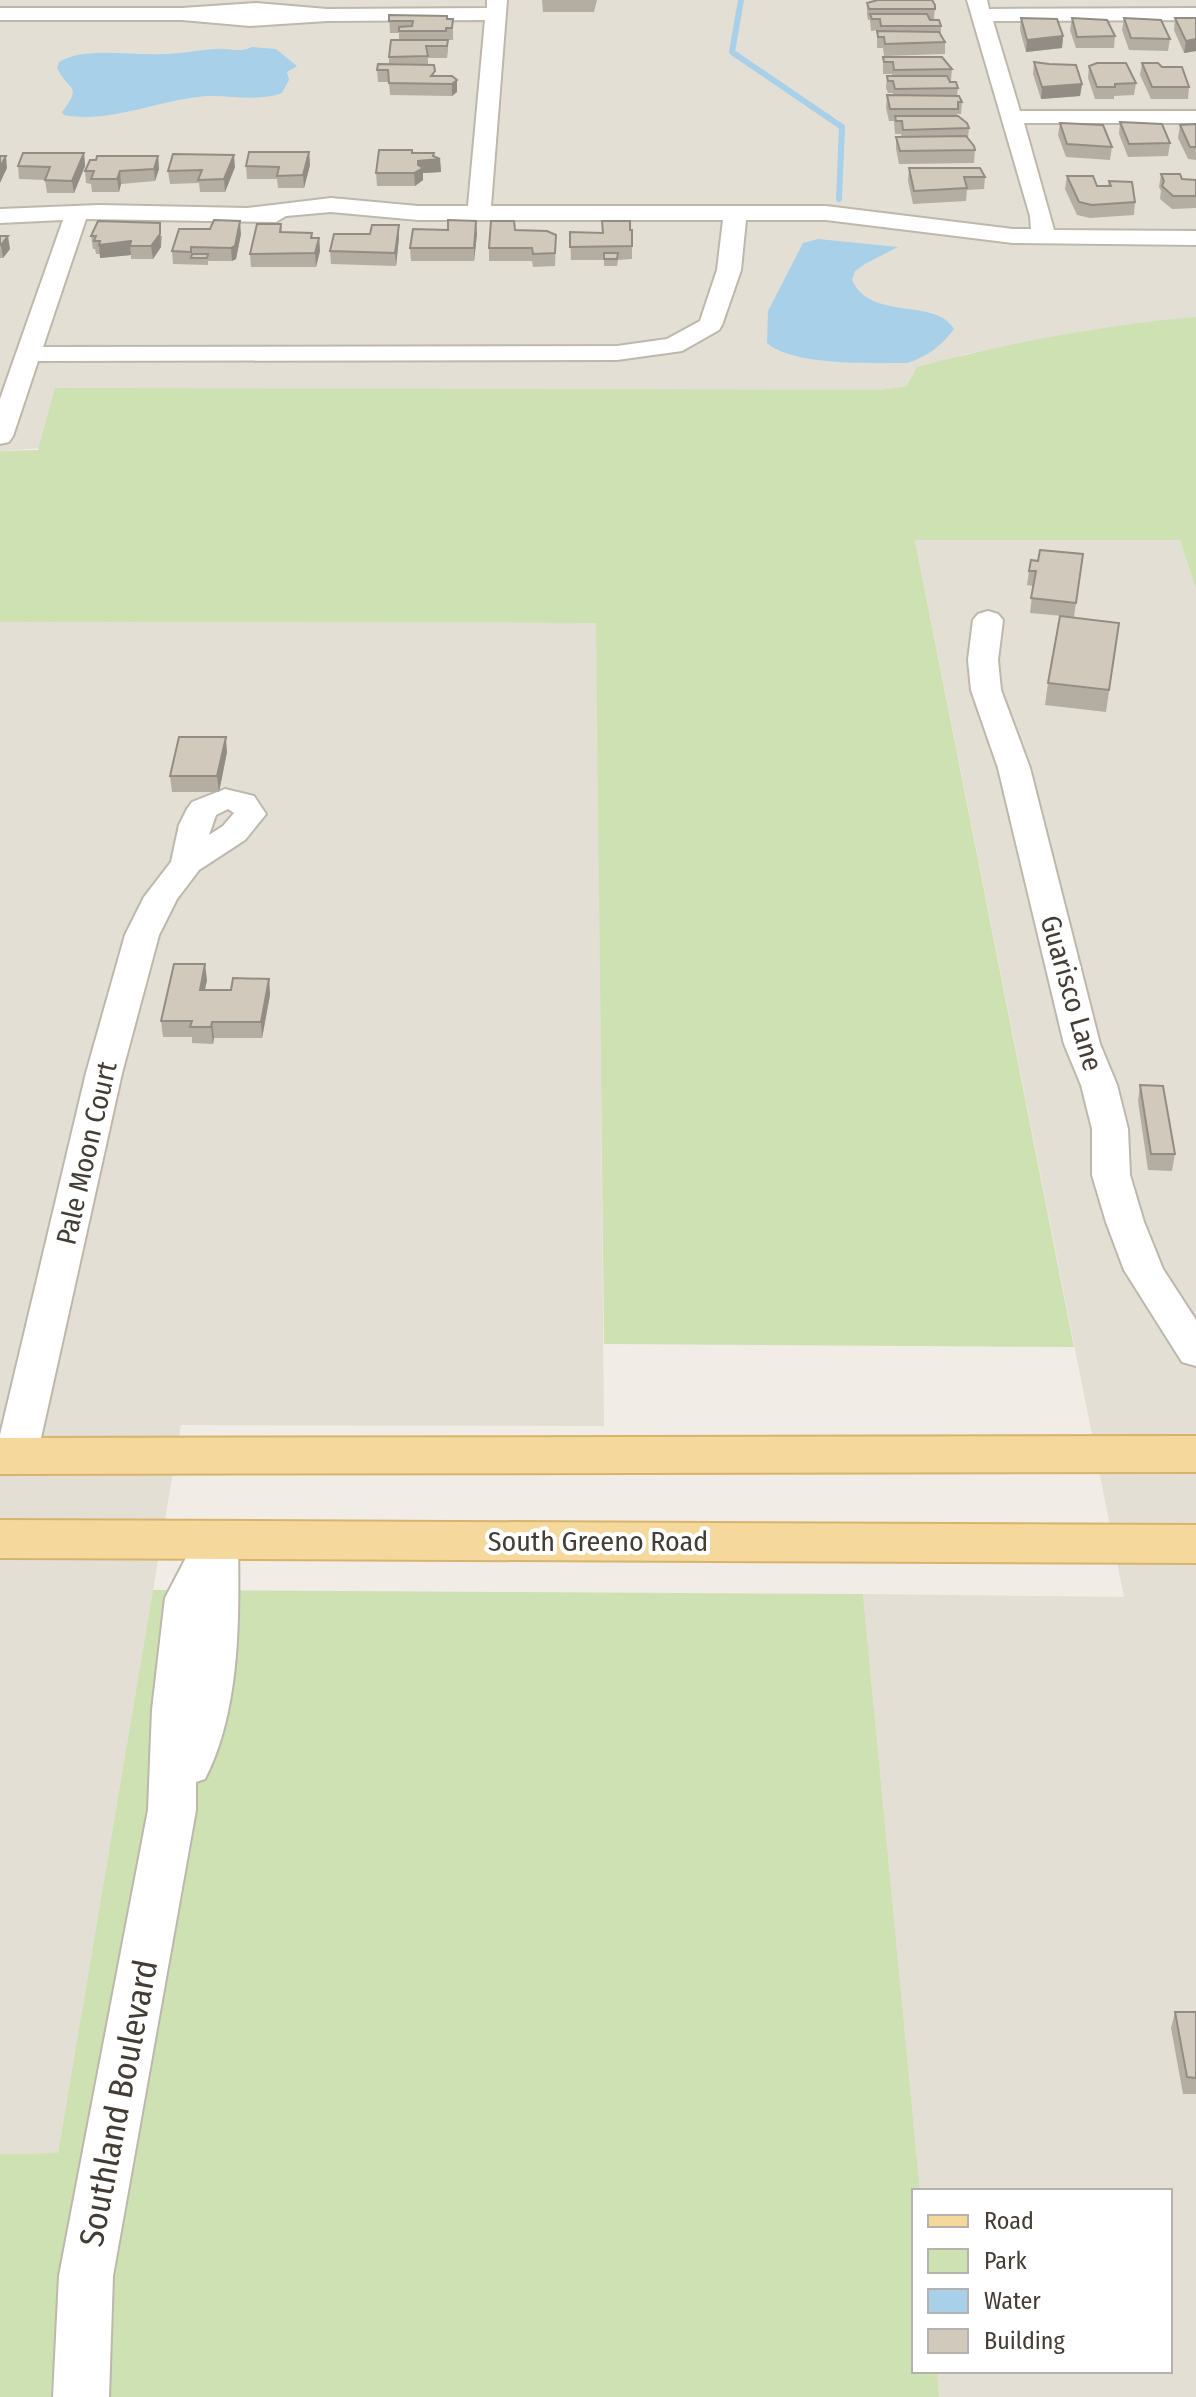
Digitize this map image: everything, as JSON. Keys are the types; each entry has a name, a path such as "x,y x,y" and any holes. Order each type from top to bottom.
{"main road":[{"path":"8,1456 1196,1454"},
{"name":"South Greeno Road","path":"0,1539 1196,1544"}],"street":[{"path":"0,14 182,14 250,20 496,7 479,212"},
{"path":"1044,237 1041,216 979,7 1196,14"},
{"path":"1012,117 1196,117"},
{"path":"0,216 99,212 253,213 341,220 418,213 734,213 865,216 1000,235 1196,238"},
{"path":"27,354 617,353 673,346 710,325 737,228 734,213"},
{"path":"7,414 76,215"},
{"name":"Guarisco Lane","path":"988,620 983,660 986,690 1014,768 1082,1044 1099,1085 1110,1129 1111,1175 1144,1270 1196,1352"},
{"name":"Pale Moon Court","path":"8,1456 104,1073 142,935 161,897 187,863"},
{"name":"Southland Boulevard","path":"81,2397 86,2276 172,1810 199,1735 218,1598 216,1540"}],"shaded area":[{"path":"0,0 1196,0 1196,317 1087,331 962,355 907,386 879,390 0,451"},
{"path":"915,539 1180,540 1196,589 1196,2397 939,2397 937,2373 1172,2373 1172,2189 920,2189 863,1594 1124,1597"},
{"path":"0,622 597,623 604,1426 181,1425 58,2153 0,2154"}],"green space":[{"path":"1196,317 1196,589 1180,540 915,540 1074,1347 604,1344 596,623 0,622 0,451 38,450 55,388 879,390 907,386 917,367 986,350 1090,330"},
{"path":"153,1590 863,1594 920,2189 912,2189 912,2373 937,2373 939,2397 0,2397 0,2154 58,2153"}],"water":[{"path":"252,47 276,49 297,66 287,72 289,80 282,93 255,98 189,98 100,116 82,117 64,115 62,112 73,92 57,68 59,62 70,57 95,53 170,54"},
{"path":"818,239 898,247 855,271 852,280 861,293 873,301 933,314 945,319 954,329 933,350 907,363 813,359 795,356 767,343 768,311 803,243"}],"building":[{"path":"878,0 932,0 935,9 869,9 867,3"},
{"path":"870,14 927,14 930,20 939,20 941,26 881,26 880,19 872,19"},
{"path":"389,15 447,16 447,19 453,19 452,28 446,28 446,31 399,31 399,27 412,26 413,21 389,21"},
{"path":"1021,18 1057,19 1063,36 1027,40"},
{"path":"1072,18 1107,20 1115,36 1077,37"},
{"path":"1124,18 1161,20 1170,39 1131,38"},
{"path":"1175,18 1196,18 1196,39 1186,41"},
{"path":"877,31 939,32 945,42 885,44 884,37 878,37"},
{"path":"391,40 448,40 447,46 426,46 428,56 389,57"},
{"path":"883,57 942,57 952,69 894,70 893,62 884,62"},
{"path":"1034,62 1076,65 1082,84 1042,87"},
{"path":"1126,63 1136,83 1097,87 1089,66"},
{"path":"1142,63 1182,67 1189,87 1152,87"},
{"path":"378,64 434,65 435,71 431,76 452,76 457,80 452,84 389,83 388,70 377,70"},
{"path":"887,76 947,76 950,82 956,82 958,88 895,89 893,81 888,81"},
{"path":"887,95 959,96 962,102 958,102 958,109 890,109"},
{"path":"895,116 958,116 969,128 903,130 902,121 896,121"},
{"path":"1120,122 1162,124 1170,143 1129,144"},
{"path":"1060,123 1103,125 1112,147 1067,144"},
{"path":"1196,124 1196,147 1190,147 1180,125"},
{"path":"966,136 975,150 900,151 896,137"},
{"path":"379,150 434,153 433,156 440,159 418,161 423,168 414,173 376,173"},
{"path":"249,152 309,152 303,175 277,176 279,167 246,166"},
{"path":"23,153 84,153 72,181 45,180 50,167 18,166"},
{"path":"173,154 234,155 224,179 198,180 202,170 168,171"},
{"path":"97,156 158,156 154,169 120,171 117,179 91,179 94,171 85,171 90,160 96,160"},
{"path":"909,168 980,168 985,177 964,177 967,188 914,191"},
{"path":"1161,174 1180,174 1182,179 1196,180 1196,196 1173,196 1162,186 1164,181"},
{"path":"1067,176 1093,176 1097,186 1111,186 1109,181 1132,182 1135,202 1092,205 1079,202"},
{"path":"214,220 240,221 235,246 191,247 191,252 172,251 179,229 210,229"},
{"path":"448,220 476,221 474,248 410,248 413,229 448,230"},
{"path":"98,221 160,223 160,234 151,246 130,246 131,241 99,245 100,241 94,241 96,236 91,236"},
{"path":"491,221 514,221 515,230 547,231 556,235 555,253 533,254 532,248 489,248"},
{"path":"602,221 630,221 632,246 570,247 570,232 603,233"},
{"path":"257,224 281,224 280,232 312,233 311,238 319,238 315,253 250,254"},
{"path":"372,225 399,225 395,253 330,251 334,234 370,234"},
{"path":"0,236 8,236 1,245 0,245"},
{"path":"604,253 618,253 617,259 604,259"},
{"path":"192,254 208,254 207,258 191,258"},
{"path":"1040,550 1083,554 1076,603 1031,598 1036,571 1029,571 1031,560 1038,561"},
{"path":"1060,616 1119,623 1109,690 1048,683"},
{"path":"179,737 226,737 217,776 170,776"},
{"path":"174,964 205,964 200,990 231,990 233,978 269,979 261,1022 212,1022 211,1027 190,1027 192,1021 161,1021"},
{"path":"1140,1085 1163,1086 1175,1154 1151,1154"},
{"path":"1175,2012 1196,2012 1196,2078 1187,2077"}],"waterway":[{"path":"741,0 732,52 842,127 839,199"}]}
